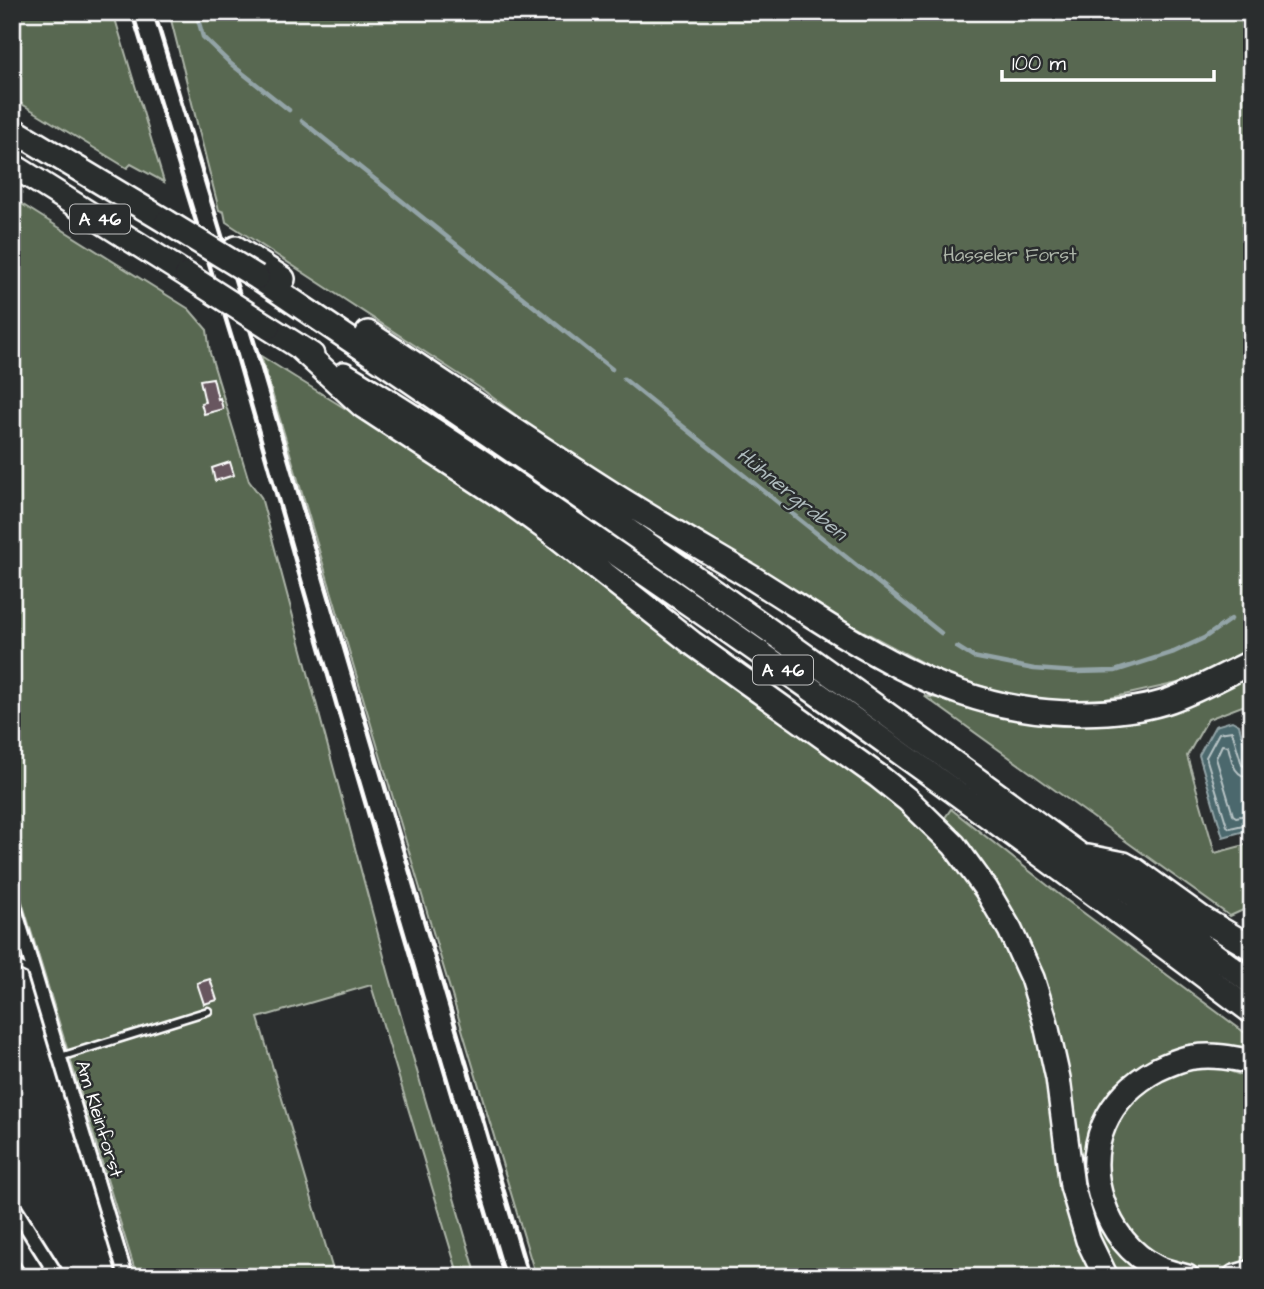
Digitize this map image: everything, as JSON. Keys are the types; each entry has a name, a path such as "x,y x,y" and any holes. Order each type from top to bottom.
{"highway":[{"name":"A 46","path":"12,129 79,169 166,213 257,278 504,444 1080,856 1252,983"},
{"name":"A 46","path":"12,165 527,492 705,614 1008,831 1252,1012"},
{"path":"166,213 236,248 611,493 851,640 930,683 968,696 1020,708 1062,713 1114,712 1168,701 1252,662"},
{"path":"300,348 363,406 508,501 692,643 878,776 908,800 954,845 998,909 1032,978 1058,1078 1072,1186 1088,1240 1106,1277"},
{"path":"1080,856 1124,864 1203,919 1252,948"},
{"path":"1186,1277 1156,1267 1131,1250 1109,1222 1097,1180 1095,1161 1100,1135 1118,1098 1142,1078 1167,1064 1192,1057 1228,1057 1252,1062"},
{"path":"1236,1277 1252,1272"}],"street":[{"name":"Am Kleinforst","path":"12,898 126,1277"},
{"path":"12,1204 58,1277"}],"lane":[{"path":"12,962 34,973"},
{"path":"60,1056 208,1011"},
{"path":"12,1259 24,1277"}],"green space":[{"path":"12,12 113,12 164,182 131,164 127,168 12,98"},
{"name":"Hasseler Forst","path":"169,12 1252,12 1252,647 1226,666 1178,683 1106,699 1050,701 1010,695 945,675 805,600 563,451 483,390 226,222 224,212 219,210"},
{"path":"12,198 189,309 207,330 210,353 249,481 261,497 389,975 477,1277 459,1277 371,985 258,1018 335,1277 137,1277 12,869"},
{"path":"261,356 431,462 554,545 856,773 933,835 951,809 1061,896 1252,1038 1252,1050 1238,1046 1221,1068 1252,1079 1252,1277 536,1277"},
{"path":"1252,671 1252,709 1250,703 1208,719 1187,756 1215,853 1252,843 1252,906 1230,916 924,696 1074,720"}],"water":[{"path":"1232,721 1239,725 1252,774 1252,829 1223,837 1199,755 1215,726"}],"building":[{"path":"213,378 223,409 204,414 201,403 205,402 200,380"},
{"path":"230,462 234,475 215,481 212,468"},
{"path":"210,979 217,1000 204,1004 197,983"}],"waterway":[{"name":"Hühnergraben","path":"196,12 203,37 231,64 289,110"},
{"name":"Hühnergraben","path":"302,121 612,369"},
{"name":"Hühnergraben","path":"624,379 941,633"},
{"name":"Hühnergraben","path":"957,647 973,657 1034,669 1115,671 1174,652 1204,638 1231,619"}],"railway":[{"path":"132,12 235,349 505,1277"},
{"path":"154,12 261,365 529,1277"}]}
